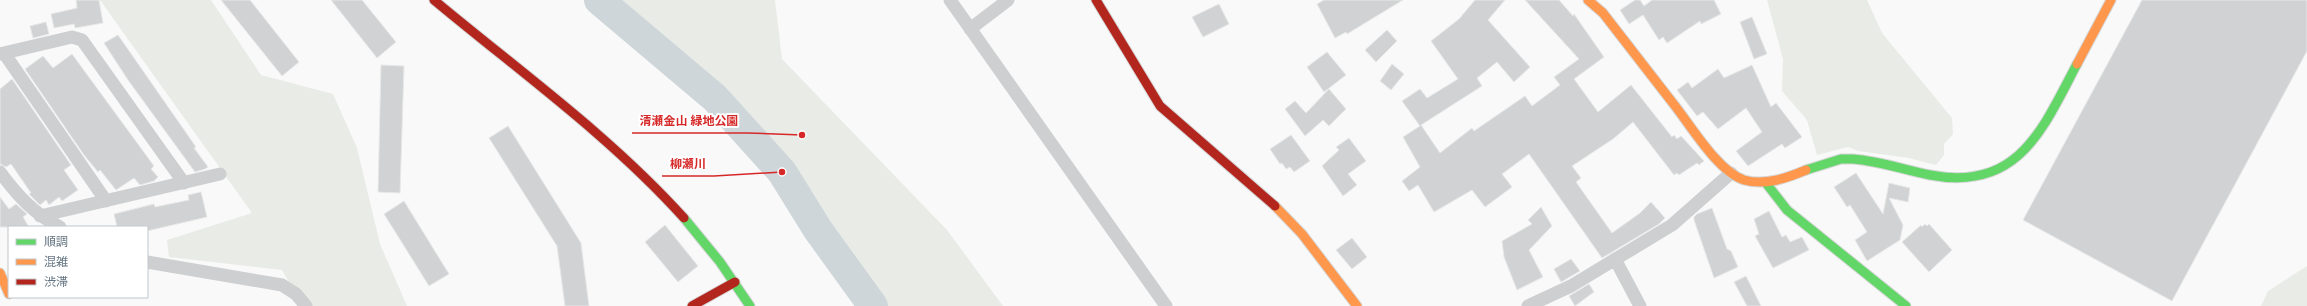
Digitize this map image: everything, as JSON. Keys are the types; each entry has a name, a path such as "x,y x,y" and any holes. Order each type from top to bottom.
{"street":[{"path":"434,0 611,144 684,219 735,282 750,306"},
{"path":"950,0 1166,306"},
{"path":"970,29 1008,0"},
{"path":"1096,0 1160,106 1271,201 1302,234 1357,306"},
{"path":"1588,0 1603,14 1694,130 1731,173 1748,181 1766,183 1825,163 1844,159 1859,159 1943,177 1964,177 2002,166 2018,157 2037,137 2053,112 2111,0"},
{"path":"106,201 2,54 72,37 82,40 184,183"},
{"path":"0,172 17,195 40,216 58,226"},
{"path":"1528,306 1571,286 1672,225 1731,173"},
{"path":"40,216 220,174"},
{"path":"1766,183 1778,201 1787,210 1906,306"},
{"path":"1615,259 1640,306"},
{"path":"148,262 282,285 296,294 306,306"},
{"path":"0,273 8,293"},
{"path":"692,306 735,282"}],"shaded area":[{"path":"100,0 211,0 261,75 333,94 357,148 380,244 407,306 303,306 282,270 169,257 167,240 252,213"},
{"path":"594,0 775,0 782,59 947,230 1003,306 875,306 782,172 715,98"},
{"path":"1767,0 1867,0 1882,33 1952,118 1953,134 1944,144 1944,155 1936,165 1909,158 1858,151 1848,147 1817,155 1807,120 1782,91 1783,59"},
{"path":"2307,266 2307,306 2261,306 2268,291"}],"building":[{"path":"76,0 99,0 103,23 75,28 74,24 54,28 51,14 77,8"},
{"path":"221,0 250,0 299,62 282,76"},
{"path":"331,0 362,0 396,42 377,58"},
{"path":"1324,0 1403,0 1347,34 1346,32 1335,38 1317,4"},
{"path":"1475,0 1505,0 1488,20 1530,67 1514,82 1497,62 1477,78 1482,86 1421,125 1440,153 1472,128 1474,131 1525,96 1532,106 1560,85 1554,77 1579,59 1525,0 1559,0 1573,16 1574,14 1604,57 1574,79 1598,112 1631,85 1672,137 1674,135 1677,139 1681,136 1704,161 1699,165 1697,163 1679,175 1677,173 1674,175 1633,122 1613,139 1572,166 1581,178 1576,182 1612,233 1640,213 1651,202 1665,218 1659,224 1602,258 1529,154 1502,174 1512,187 1485,207 1472,190 1434,212 1418,185 1409,191 1402,181 1420,167 1403,137 1420,126 1402,101 1420,89 1427,98 1458,79 1431,41 1459,19"},
{"path":"1635,0 1640,0 1644,6 1652,0 1714,0 1721,14 1701,24 1700,21 1667,43 1663,37 1659,40 1643,15 1629,24 1620,10"},
{"path":"2142,0 2307,0 2307,51 2172,301 2023,220"},
{"path":"1219,4 1229,24 1203,37 1192,17"},
{"path":"1752,17 1767,54 1754,59 1740,22"},
{"path":"46,22 49,34 33,38 30,26"},
{"path":"1387,30 1397,41 1376,62 1365,50"},
{"path":"118,35 196,147 194,148 208,167 205,169 195,172 128,80 104,43"},
{"path":"1327,52 1346,75 1324,92 1307,67"},
{"path":"72,54 154,166 151,169 158,177 154,181 140,185 134,178 116,190 100,170 98,172 84,155 25,69 43,56 53,68"},
{"path":"1392,64 1404,74 1391,90 1380,81"},
{"path":"381,65 404,66 400,193 378,192"},
{"path":"1752,65 1771,107 1776,103 1802,137 1785,148 1782,144 1748,166 1736,151 1762,132 1746,108 1718,129 1703,112 1697,116 1677,90 1688,82 1692,88 1718,69 1724,78"},
{"path":"12,79 71,165 64,170 78,190 62,201 59,197 49,205 46,200 40,205 29,194 31,193 11,164 6,167 0,164 0,89"},
{"path":"1329,89 1346,109 1329,126 1323,120 1305,136 1285,109 1295,101 1306,113"},
{"path":"508,126 581,243 589,306 565,306 557,246 489,138"},
{"path":"1291,135 1310,161 1294,172 1290,167 1286,169 1282,163 1280,164 1270,149"},
{"path":"1349,138 1366,161 1348,174 1357,185 1343,196 1322,166 1339,150 1336,147"},
{"path":"1856,173 1883,214 1889,183 1910,188 1908,202 1889,198 1903,225 1900,240 1867,261 1855,240 1867,232 1850,205 1847,207 1834,187"},
{"path":"201,192 207,217 148,231 148,226 117,226 114,214 154,204 155,207 189,200 188,195"},
{"path":"0,197 9,209 16,204 27,214 23,217 28,226 0,227"},
{"path":"404,201 449,274 429,286 384,214"},
{"path":"1541,207 1552,226 1529,250 1543,277 1517,290 1504,257 1502,241 1532,224 1528,220"},
{"path":"1712,208 1727,249 1731,251 1738,267 1714,278 1694,220 1694,217 1697,214"},
{"path":"1769,211 1782,237 1786,235 1790,242 1802,237 1809,250 1773,268 1755,236 1759,234 1754,219"},
{"path":"1925,224 1927,226 1929,224 1952,250 1929,272 1902,242 1921,225 1922,227"},
{"path":"665,225 698,266 678,282 645,242"},
{"path":"1352,238 1367,257 1352,269 1336,250"},
{"path":"1571,259 1580,271 1561,282 1554,269"},
{"path":"1746,276 1761,306 1747,306 1734,282"},
{"path":"1589,284 1594,292 1575,306 1569,296"}],"waterway":[{"path":"599,0 715,98 782,172 818,230 873,306"}],"traffic: fast":[{"path":"1806,170 1841,159 1853,159 1930,175 1960,178 1986,174 2007,164 2024,150 2039,132 2077,64"},
{"path":"1766,183 1787,210 1906,306"},
{"path":"684,218 720,262 750,306"}],"traffic: slow":[{"path":"1588,0 1603,13 1714,157 1734,175 1752,182 1768,182 1791,176 1806,170"},
{"path":"2077,64 2111,0"},
{"path":"1275,206 1302,234 1357,306"},
{"path":"0,273 8,292"}],"traffic: jam":[{"path":"434,0 563,104 594,131 625,159 684,218"},
{"path":"1096,0 1160,106 1275,206"},
{"path":"692,306 735,282"}],"place":[{"name":"清瀬金山 緑地公園","path":"802,135"},
{"name":"柳瀬川","path":"782,172"}]}
